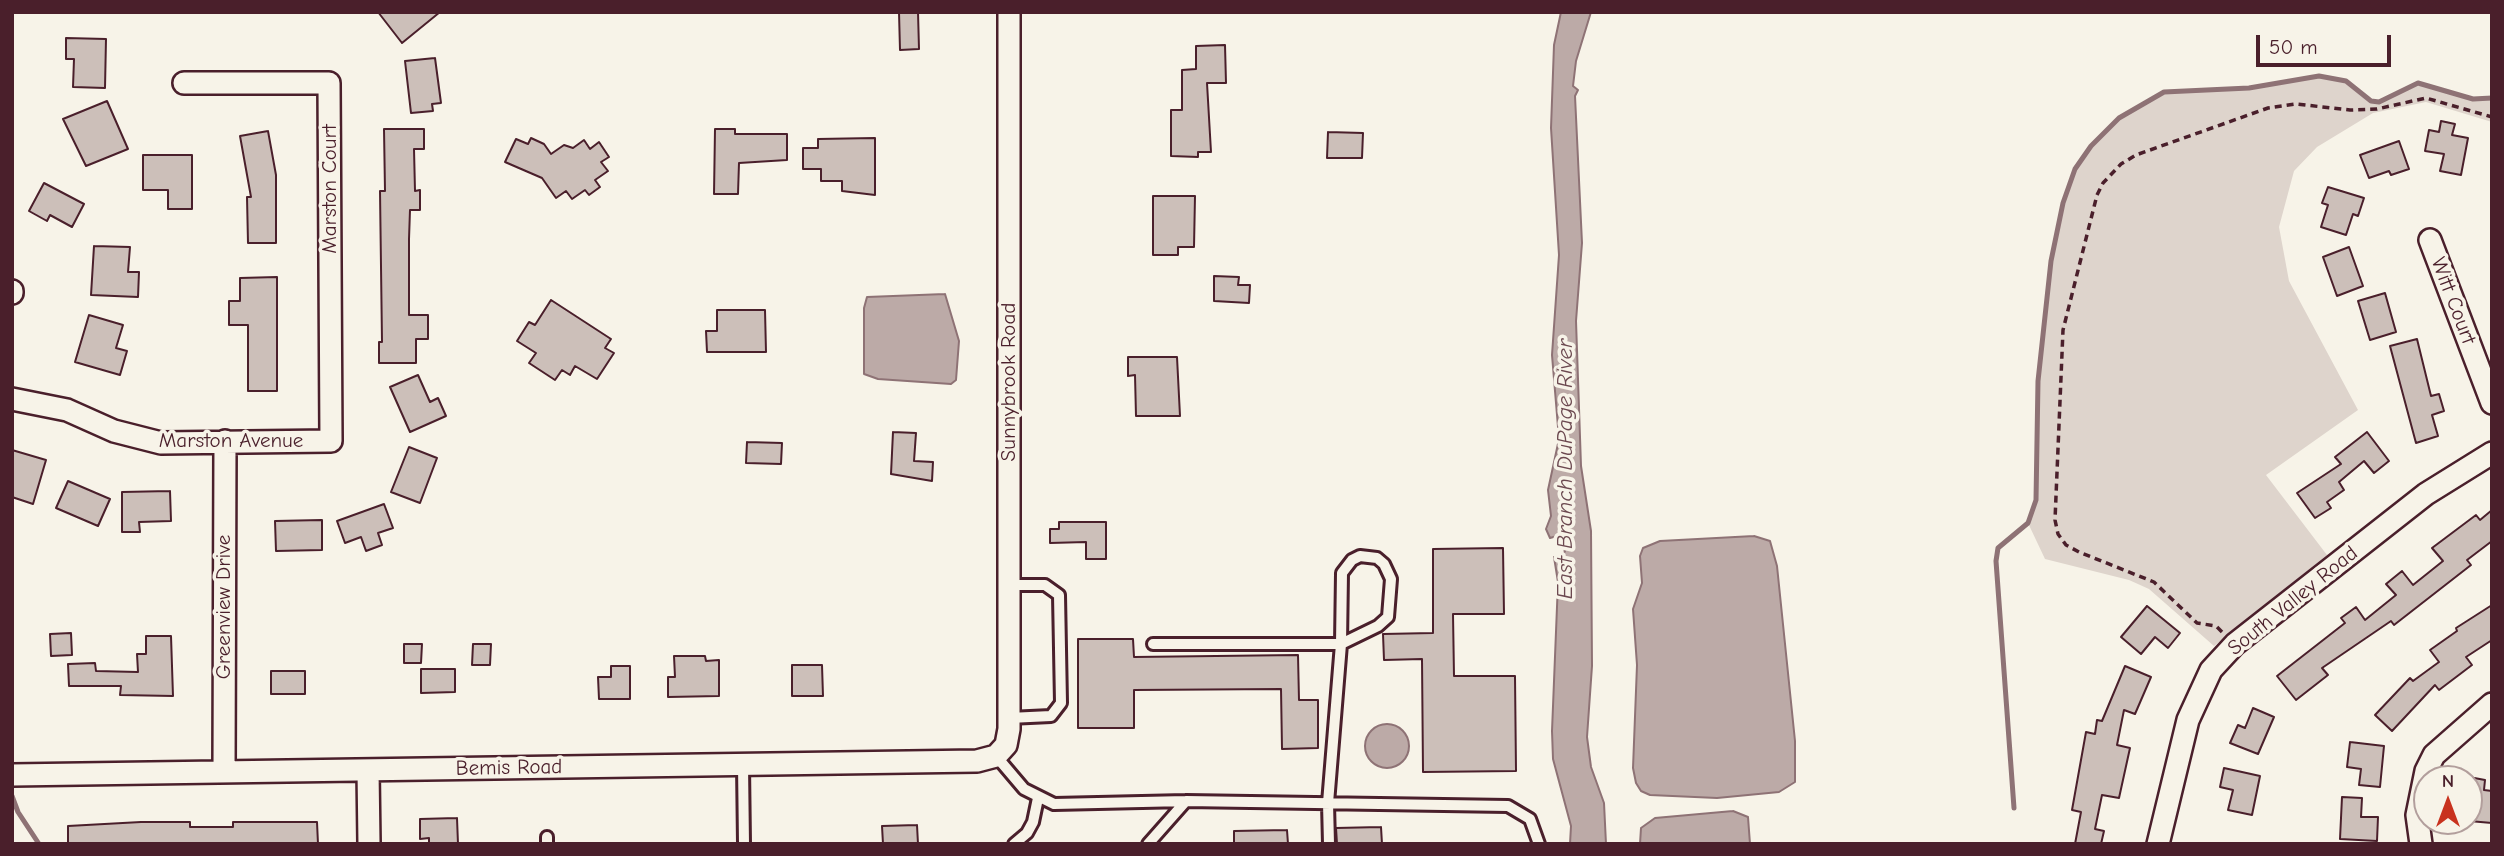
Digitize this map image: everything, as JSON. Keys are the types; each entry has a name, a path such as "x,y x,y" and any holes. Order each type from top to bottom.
{"street":[{"name":"Sunnybrook Road","path":"999,752 1008,738 1009,718 1009,12"},
{"name":"Marston Court","path":"184,83 330,83 331,441"},
{"name":"Witt Court","path":"2430,240 2492,402"},
{"name":"Marston Avenue","path":"12,399 67,410 134,438 162,443 331,441"},
{"name":"Greenview Drive","path":"224,772 225,441"},
{"name":"South Valley Road","path":"2158,844 2188,720 2198,692 2211,670 2235,644 2426,494 2492,453"},
{"path":"2421,844 2417,815 2426,771 2434,755 2492,704"},
{"name":"Bemis Road","path":"12,775 977,761 999,752"},
{"path":"368,770 369,844"}],"lane":[{"path":"1153,644 1341,644 1378,626 1388,617 1391,579 1389,571 1377,558 1360,556 1352,560 1342,573 1341,644 1328,803 1329,844"},
{"path":"1009,586 1045,585 1059,595 1061,690 1059,708 1051,716 1009,718"},
{"path":"999,752 1024,789 1038,798 1070,805 1186,801 1508,806 1530,819 1539,844"},
{"path":"743,765 744,844"},
{"path":"1014,844 1027,833 1038,798"},
{"path":"1148,844 1186,801"}],"path":[{"path":"2235,644 2216,626 2197,623 2190,618 2154,582 2079,552 2066,545 2059,534 2055,520 2063,330 2097,195 2103,183 2120,164 2136,155 2268,108 2296,104 2350,110 2377,109 2426,98 2492,117"}],"shaded area":[{"path":"2319,76 2346,81 2371,101 2379,102 2418,83 2473,99 2492,98 2492,122 2426,102 2373,113 2317,147 2294,171 2279,227 2289,281 2358,410 2266,475 2327,555 2214,646 2149,589 2129,580 2045,559 2028,523 2036,500 2038,381 2051,261 2063,203 2075,169 2091,146 2119,118 2164,92 2249,88"}],"water":[{"name":"East Branch DuPage River","path":"1561,12 1591,12 1576,61 1573,86 1578,90 1575,96 1582,243 1576,321 1581,466 1591,531 1592,666 1587,737 1591,767 1604,803 1606,844 1570,844 1571,826 1553,759 1558,582 1554,557 1561,559 1565,551 1557,536 1550,538 1546,529 1551,516 1548,490 1559,439 1552,355 1559,255 1551,128 1554,45"},
{"path":"945,294 959,341 956,380 951,384 878,379 864,374 864,308 867,297"},
{"path":"1754,536 1770,541 1777,566 1795,741 1795,782 1779,792 1717,798 1650,795 1641,791 1633,768 1637,665 1633,609 1642,583 1640,556 1643,548 1660,541"},
{"path":"1387,724 1403,730 1409,746 1403,762 1387,768 1371,762 1365,746 1371,730"},
{"path":"1733,811 1748,817 1750,844 1640,844 1641,828 1655,818"}],"building":[{"path":"378,12 440,12 402,43"},
{"path":"899,12 918,12 919,49 900,50"},
{"path":"66,38 106,39 105,88 73,87 74,59 66,59"},
{"path":"1225,45 1226,83 1207,83 1211,152 1198,152 1198,157 1171,156 1171,110 1182,110 1182,70 1196,69 1196,46"},
{"path":"435,58 441,103 432,104 433,111 411,113 405,61"},
{"path":"107,101 128,149 86,166 63,119"},
{"path":"2441,121 2455,124 2452,135 2468,138 2461,175 2440,171 2444,154 2425,151 2429,130 2439,132"},
{"path":"384,129 424,129 424,149 414,149 415,191 420,190 420,210 410,210 409,239 409,315 428,315 428,339 416,339 416,363 379,363 379,342 382,342 380,191 385,191"},
{"path":"715,129 735,129 735,134 787,134 787,160 739,163 738,194 714,194"},
{"path":"268,131 276,175 276,243 248,243 247,197 251,197 240,136"},
{"path":"1328,132 1363,133 1362,158 1327,158"},
{"path":"531,138 544,144 551,154 564,145 573,148 584,140 590,149 599,142 609,157 601,162 608,171 595,180 600,187 589,195 585,190 572,199 566,191 556,198 542,178 505,162 516,139 528,144"},
{"path":"875,138 875,195 842,191 842,181 821,181 821,169 803,169 803,148 818,148 818,139"},
{"path":"2399,141 2409,169 2391,175 2389,171 2369,178 2360,155"},
{"path":"143,155 192,155 192,209 168,209 168,190 143,190"},
{"path":"44,183 84,204 72,227 50,215 47,221 29,211"},
{"path":"2328,187 2364,198 2358,216 2353,214 2346,235 2321,227 2328,205 2322,203"},
{"path":"1153,196 1195,196 1194,247 1178,247 1178,255 1153,255"},
{"path":"94,246 130,247 128,272 139,272 138,297 91,295"},
{"path":"2349,247 2363,286 2337,296 2323,257"},
{"path":"1214,276 1239,277 1238,285 1250,285 1249,303 1214,301"},
{"path":"277,277 277,391 248,391 248,325 229,325 229,301 240,301 240,278"},
{"path":"2385,293 2396,332 2370,340 2358,301"},
{"path":"551,300 611,339 605,348 614,353 597,379 575,366 570,375 562,370 555,380 529,363 536,353 517,341 529,322 535,325"},
{"path":"717,310 765,310 766,352 707,352 706,331 717,331"},
{"path":"89,315 123,325 116,348 127,351 120,375 75,362"},
{"path":"2417,339 2431,396 2439,394 2444,411 2432,415 2438,436 2416,443 2390,346"},
{"path":"1128,357 1177,357 1180,416 1136,416 1135,375 1128,376"},
{"path":"418,375 430,402 438,398 446,416 410,432 390,387"},
{"path":"893,432 916,433 914,461 933,462 932,481 891,474"},
{"path":"2367,432 2389,461 2374,473 2364,461 2339,482 2344,490 2327,502 2331,508 2315,518 2297,493 2341,464 2335,457"},
{"path":"747,442 782,443 781,464 746,463"},
{"path":"409,447 437,458 420,503 391,492"},
{"path":"12,450 46,460 33,504 12,497"},
{"path":"68,481 110,499 98,526 56,508"},
{"path":"170,491 171,521 139,522 140,532 122,532 122,492"},
{"path":"384,504 393,528 378,533 382,545 366,551 361,537 345,543 337,521"},
{"path":"2492,510 2492,541 2467,560 2471,565 2394,625 2391,621 2322,668 2328,675 2296,700 2277,676 2345,623 2341,618 2356,607 2365,620 2396,595 2386,584 2402,571 2413,585 2443,561 2432,548 2476,515 2480,520"},
{"path":"322,520 322,550 276,551 275,521"},
{"path":"1059,522 1106,522 1106,559 1086,559 1086,542 1050,543 1050,529 1059,529"},
{"path":"1503,548 1504,614 1453,614 1454,676 1515,676 1516,771 1423,772 1422,659 1384,660 1383,634 1433,633 1433,549"},
{"path":"2492,605 2492,640 2466,657 2472,665 2439,690 2435,685 2392,731 2375,715 2410,678 2413,681 2439,662 2430,650 2457,631 2456,628"},
{"path":"2147,606 2180,633 2168,648 2155,637 2141,654 2121,637"},
{"path":"71,633 72,655 51,656 50,634"},
{"path":"146,636 171,636 173,696 120,695 121,686 69,686 68,664 95,663 96,671 138,672 137,654 146,654"},
{"path":"1078,639 1133,639 1134,657 1298,655 1299,700 1318,700 1318,748 1282,749 1281,689 1134,690 1134,728 1078,728"},
{"path":"404,644 422,644 421,663 404,663"},
{"path":"473,644 491,644 490,665 472,665"},
{"path":"674,656 705,656 706,661 719,660 719,696 668,697 668,677 675,677"},
{"path":"792,665 822,665 823,696 792,696"},
{"path":"611,666 630,666 630,699 599,699 598,677 611,677"},
{"path":"2125,666 2151,677 2135,714 2124,710 2117,745 2130,748 2119,798 2102,795 2095,829 2104,831 2101,844 2075,844 2081,812 2072,810 2086,732 2095,734 2097,720 2102,721"},
{"path":"421,669 455,669 455,692 421,693"},
{"path":"271,671 305,671 305,694 271,694"},
{"path":"2253,708 2274,717 2258,754 2230,743 2238,725 2245,728"},
{"path":"2350,742 2384,746 2380,787 2359,785 2361,769 2347,767"},
{"path":"2224,768 2260,776 2252,815 2228,810 2233,790 2220,787"},
{"path":"2483,780 2484,790 2492,791 2492,823 2483,822"},
{"path":"2342,797 2362,798 2361,817 2378,817 2377,841 2340,839"},
{"path":"457,818 458,844 429,844 429,838 420,839 420,819"},
{"path":"190,822 190,827 233,827 233,822 317,822 318,844 68,844 68,826"},
{"path":"917,825 918,844 883,844 882,826"},
{"path":"1381,827 1382,844 1337,844 1336,828"},
{"path":"1287,830 1288,844 1234,844 1234,831"}],"waterway":[{"path":"2014,808 1996,561 1998,548 2028,523 2036,500 2038,381 2051,261 2063,203 2075,169 2091,146 2119,118 2164,92 2249,88 2319,76 2346,81 2371,101 2379,102 2418,83 2473,99 2492,98"},
{"path":"12,796 18,812 39,844"}]}
